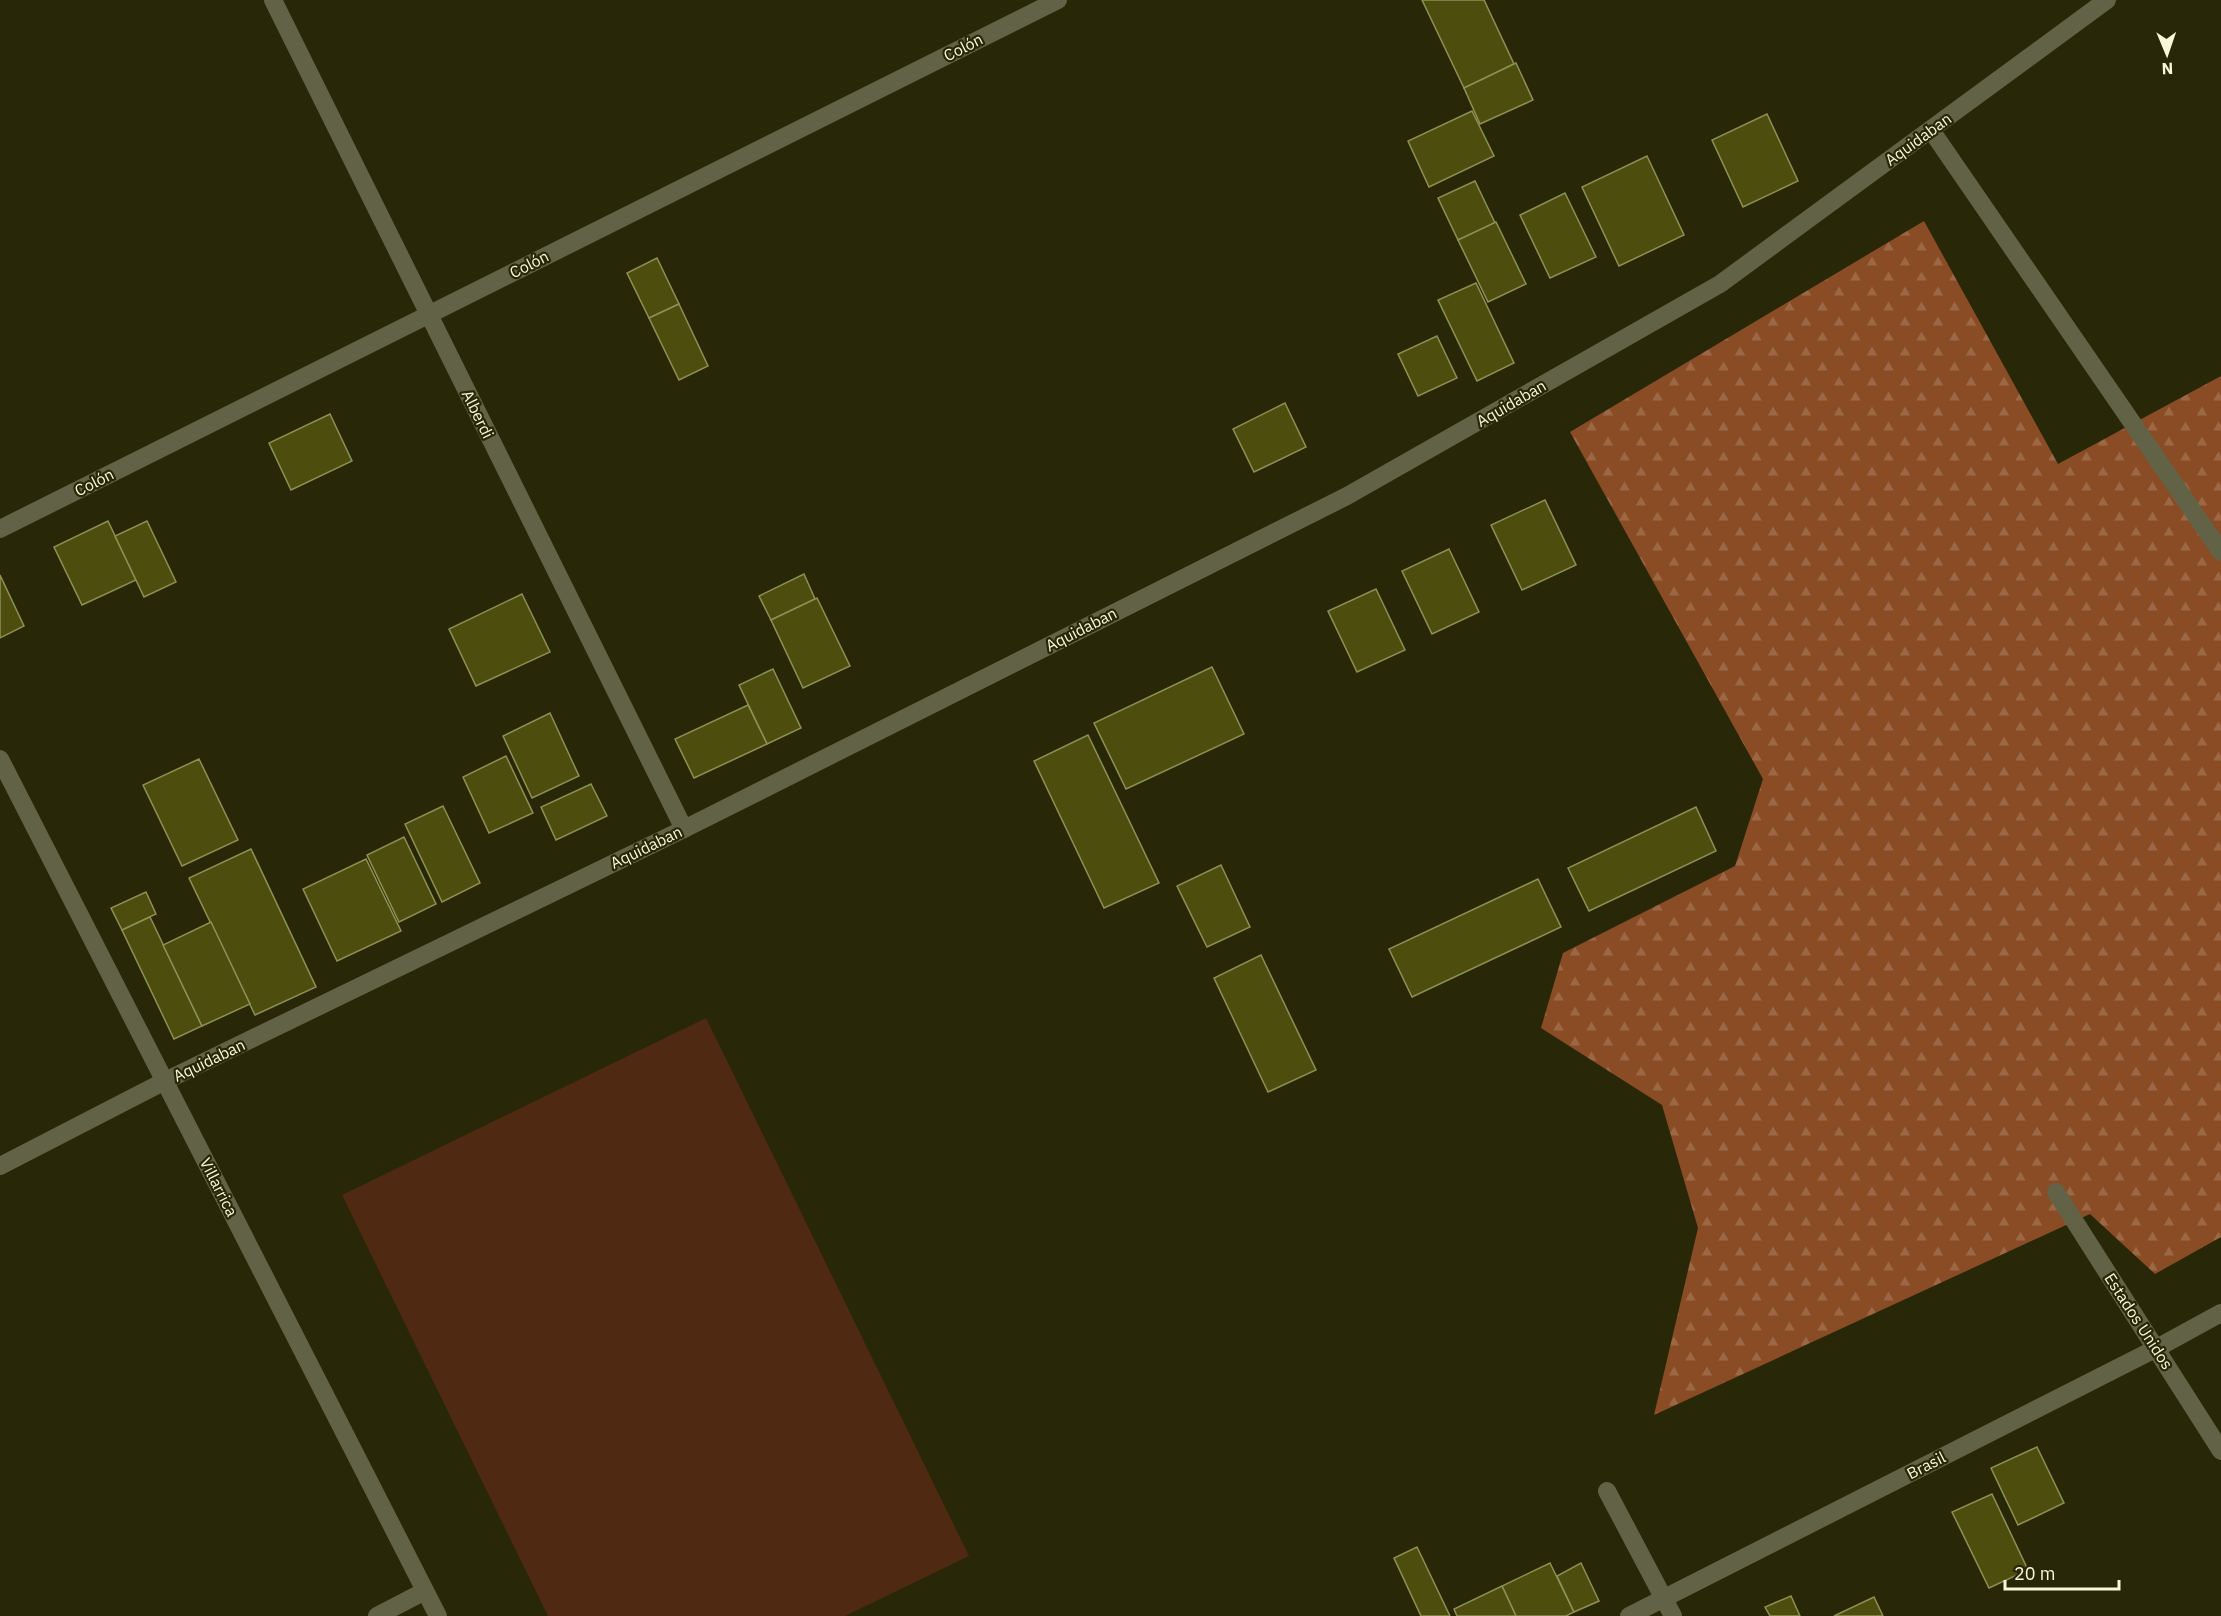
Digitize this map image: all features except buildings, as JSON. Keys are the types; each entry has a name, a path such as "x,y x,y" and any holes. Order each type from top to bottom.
{"street":[{"name":"Alberdi","path":"273,0 684,829"},
{"name":"Colón","path":"0,529 1058,0"},
{"name":"Aquidaban","path":"0,1166 165,1081 684,829 1347,496 1720,284 2107,0"},
{"path":"1931,130 2221,552"},
{"name":"Villarrica","path":"0,759 438,1616"},
{"name":"Estados Unidos","path":"2056,1192 2221,1451"},
{"name":"Brasil","path":"1629,1616 2157,1348 2221,1313"},
{"path":"1607,1491 1673,1616"},
{"path":"377,1616 426,1591"}],"shaded area":[{"path":"706,1018 969,1556 845,1616 548,1616 342,1195"}],"green space":[{"path":"1924,221 2058,464 2221,376 2221,1237 2155,1274 2090,1214 1654,1415 1698,1228 1662,1105 1541,1028 1563,953 1735,866 1763,779 1570,432"}]}
